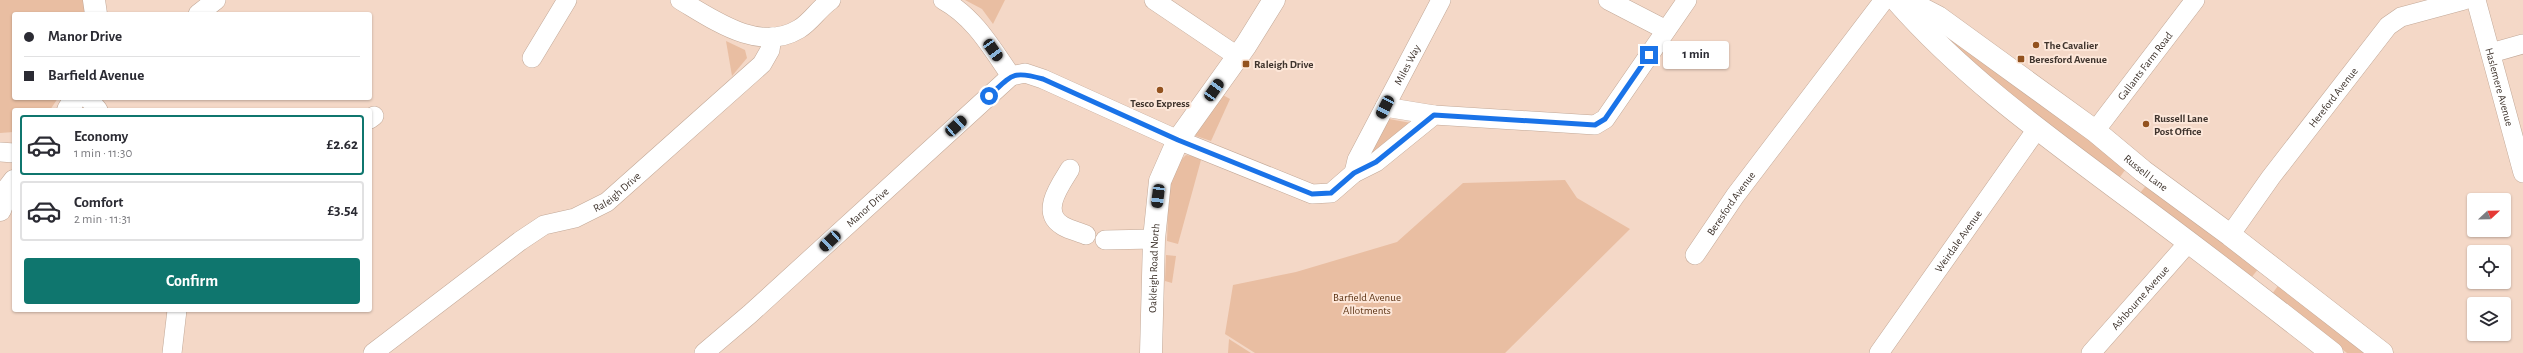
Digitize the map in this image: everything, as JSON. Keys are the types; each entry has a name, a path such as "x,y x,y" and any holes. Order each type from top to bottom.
{"main road":[{"path":"94,0 96,12"},
{"name":"Oakleigh Road North","path":"1151,353 1154,239 1160,181 1178,140 1274,0"},
{"path":"1896,0 1929,38 1963,69 2037,129 2188,243 2256,292 2332,353"},
{"name":"Russell Lane","path":"1905,0 1938,17 2095,131 2144,171 2230,235 2382,353"},
{"path":"2126,195 2144,171"},
{"path":"0,210 12,185"},
{"path":"2256,292 2274,270"}],"street":[{"path":"201,12 216,0"},
{"path":"532,58 567,0"},
{"path":"680,0 740,34 772,37 799,29 831,0"},
{"path":"943,0 961,10 984,37 1011,76 1024,74 1043,79 1178,140 1312,194 1331,193 1354,173 1376,162 1434,115"},
{"path":"1154,0 1176,12 1237,56"},
{"name":"Miles Way","path":"1354,173 1357,160 1441,0"},
{"path":"1608,0 1666,30"},
{"path":"1385,107 1434,115 1595,125 1605,119 1687,0"},
{"name":"Beresford Avenue","path":"1695,255 1735,196 1884,0"},
{"name":"Gallants Farm Road","path":"2095,131 2194,0"},
{"name":"Hereford Avenue","path":"2230,235 2271,177 2388,26 2401,17 2464,0"},
{"name":"Haslemere Avenue","path":"2476,0 2523,173"},
{"name":"Raleigh Drive","path":"373,353 520,241 544,225 575,218 607,202 762,64 770,50 772,37"},
{"path":"2491,53 2523,44"},
{"name":"Manor Drive","path":"704,353 750,314 1011,76"},
{"path":"90,100 96,108"},
{"name":"Weirdale Avenue","path":"1879,353 2037,129"},
{"path":"0,152 12,153"},
{"path":"1070,169 1053,195 1055,217 1062,225 1086,235"},
{"path":"1105,240 1154,239"},
{"name":"Ashbourne Avenue","path":"2091,353 2188,243"},
{"path":"172,353 176,312"}],"green space":[{"path":"0,0 84,0 85,12 12,12 12,100 57,100 51,108 12,108 12,132 0,133"},
{"path":"965,0 1005,0 993,24 982,9"},
{"path":"1944,25 2130,163 2120,177 2104,167 2029,109 1936,33"},
{"path":"726,41 745,50 747,58 732,76"},
{"path":"1223,95 1230,99 1211,141 1196,136 1196,131"},
{"path":"1389,119 1411,123 1370,155"},
{"path":"1186,155 1198,157 1201,160 1178,244 1167,241 1169,195 1174,173 1179,163"},
{"path":"2152,178 2263,263 2251,278 2140,193"},
{"name":"Barfield Avenue Allotments","path":"1565,180 1577,198 1630,229 1505,353 1255,353 1225,334 1233,285 1296,272 1397,242 1463,183"},
{"path":"1166,255 1176,256 1172,283 1165,281"},
{"path":"2283,279 2379,353 2347,353 2272,294"},
{"path":"1229,339 1251,353 1228,353"}],"place":[{"name":"The Cavalier","path":"2036,45"},
{"name":"Beresford Avenue","path":"2021,59"},
{"name":"Raleigh Drive","path":"1246,64"},
{"name":"Tesco Express","path":"1160,90"},
{"name":"Russell Lane Post Office","path":"2146,124"}],"route":[{"path":"989,96 1011,76 1024,74 1043,79 1178,140 1312,194 1331,193 1354,173 1376,162 1434,115 1595,125 1605,119 1649,55"}]}
